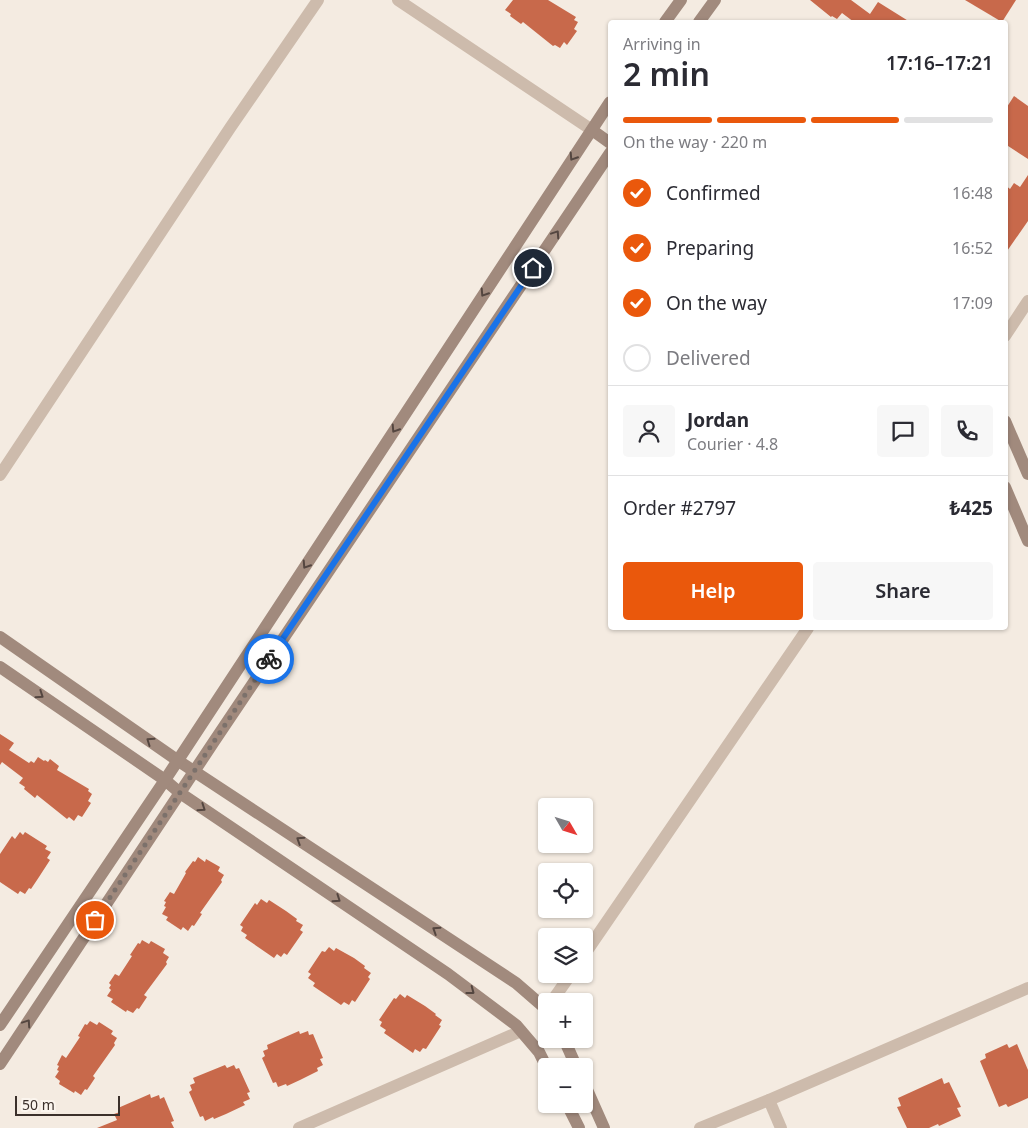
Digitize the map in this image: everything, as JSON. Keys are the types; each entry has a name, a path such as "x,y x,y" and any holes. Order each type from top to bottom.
{"main road":[{"path":"666,20 681,0"},
{"path":"700,20 715,0"},
{"path":"0,1025 165,780 592,130 606,117"},
{"path":"592,130 608,142"},
{"path":"0,1064 608,156"},
{"path":"1008,427 1028,474"},
{"path":"1008,494 1028,541"},
{"path":"0,637 178,760 516,982 538,1002"},
{"path":"0,667 165,780 180,793 448,974 516,1025 542,1058"},
{"path":"593,1103 604,1128"},
{"path":"572,1113 579,1128"}],"street":[{"path":"0,475 230,128 318,0"},
{"path":"398,0 592,130"},
{"path":"1008,331 1028,301"},
{"path":"593,943 807,630"},
{"path":"700,1128 1028,988"},
{"path":"299,1128 521,1031"},
{"path":"769,1100 781,1128"}],"building":[{"path":"513,0 548,0 576,17 574,20 578,22 574,29 577,31 567,45 564,42 560,48 555,45 553,46 523,22 521,24 510,16 511,14 505,10"},
{"path":"810,0 851,0 870,14 878,2 907,20 851,20 842,13 837,19 831,17"},
{"path":"965,0 1016,0 1003,20 999,20"},
{"path":"1014,96 1028,106 1028,159 1008,146 1008,105"},
{"path":"1028,175 1028,221 1008,250 1008,187 1010,189 1014,183 1020,187"},
{"path":"0,734 14,743 9,750 29,763 31,761 34,763 38,757 48,762 50,759 59,766 57,770 89,789 88,791 92,794 88,801 91,803 82,817 78,815 74,821 69,817 67,819 37,795 35,798 24,789 25,787 19,783 23,778 2,762 0,765"},
{"path":"20,832 23,835 25,832 47,846 45,849 51,852 47,858 50,860 31,889 29,888 25,894 20,891 18,894 0,882 0,854 12,836 15,839"},
{"path":"198,857 205,862 206,859 220,867 218,871 224,875 221,880 222,882 200,913 202,914 194,926 192,925 188,931 183,927 181,930 166,920 168,917 162,914 166,907 164,906 166,902 164,901 170,892 174,894 185,872"},
{"path":"261,899 267,903 269,900 303,925 300,930 303,932 287,955 284,953 281,957 277,954 274,958 245,938 247,935 241,931 243,927 240,925 255,903 257,905"},
{"path":"142,940 149,944 151,941 165,949 163,953 169,957 166,962 167,964 144,995 147,997 139,1009 137,1008 133,1013 127,1010 126,1012 111,1002 113,999 107,996 111,990 109,983 115,974 119,976 132,956 130,955"},
{"path":"329,947 334,951 336,948 354,958 371,973 368,977 370,979 355,1002 352,1000 349,1005 344,1002 341,1005 313,986 315,983 308,978 311,974 308,972 322,951 325,952"},
{"path":"400,994 405,998 407,995 425,1006 442,1020 439,1025 441,1026 426,1049 423,1048 420,1052 415,1049 413,1053 384,1033 386,1030 380,1026 382,1022 379,1020 394,998 396,999"},
{"path":"90,1021 97,1025 99,1022 113,1031 111,1034 117,1038 114,1043 115,1045 93,1076 95,1078 81,1095 59,1084 60,1081 55,1077 59,1071 57,1070 59,1066 57,1065 62,1055 66,1058 80,1037 78,1036 85,1024 87,1025"},
{"path":"299,1031 300,1034 308,1031 309,1035 313,1034 323,1058 320,1059 323,1065 317,1068 318,1071 300,1080 287,1086 286,1084 278,1087 276,1082 273,1083 262,1058 265,1056 263,1051 268,1049 267,1045"},
{"path":"1007,1044 1009,1048 1017,1044 1028,1070 1028,1098 1008,1107 1006,1104 999,1107 980,1061 986,1058 985,1054"},
{"path":"225,1065 227,1068 234,1065 236,1069 239,1068 250,1092 247,1093 250,1099 243,1102 245,1105 205,1121 203,1116 200,1117 189,1092 192,1090 190,1085 195,1083 193,1078"},
{"path":"942,1078 944,1084 949,1082 961,1107 957,1108 961,1116 939,1126 938,1124 929,1128 907,1128 897,1107 901,1106 898,1098"},
{"path":"150,1094 151,1098 159,1095 160,1099 164,1097 174,1121 171,1122 174,1128 97,1128 117,1120 114,1114 120,1112 118,1108"}],"way so far":[{"path":"95,920 269,659"}],"route":[{"path":"269,659 533,268"}]}
